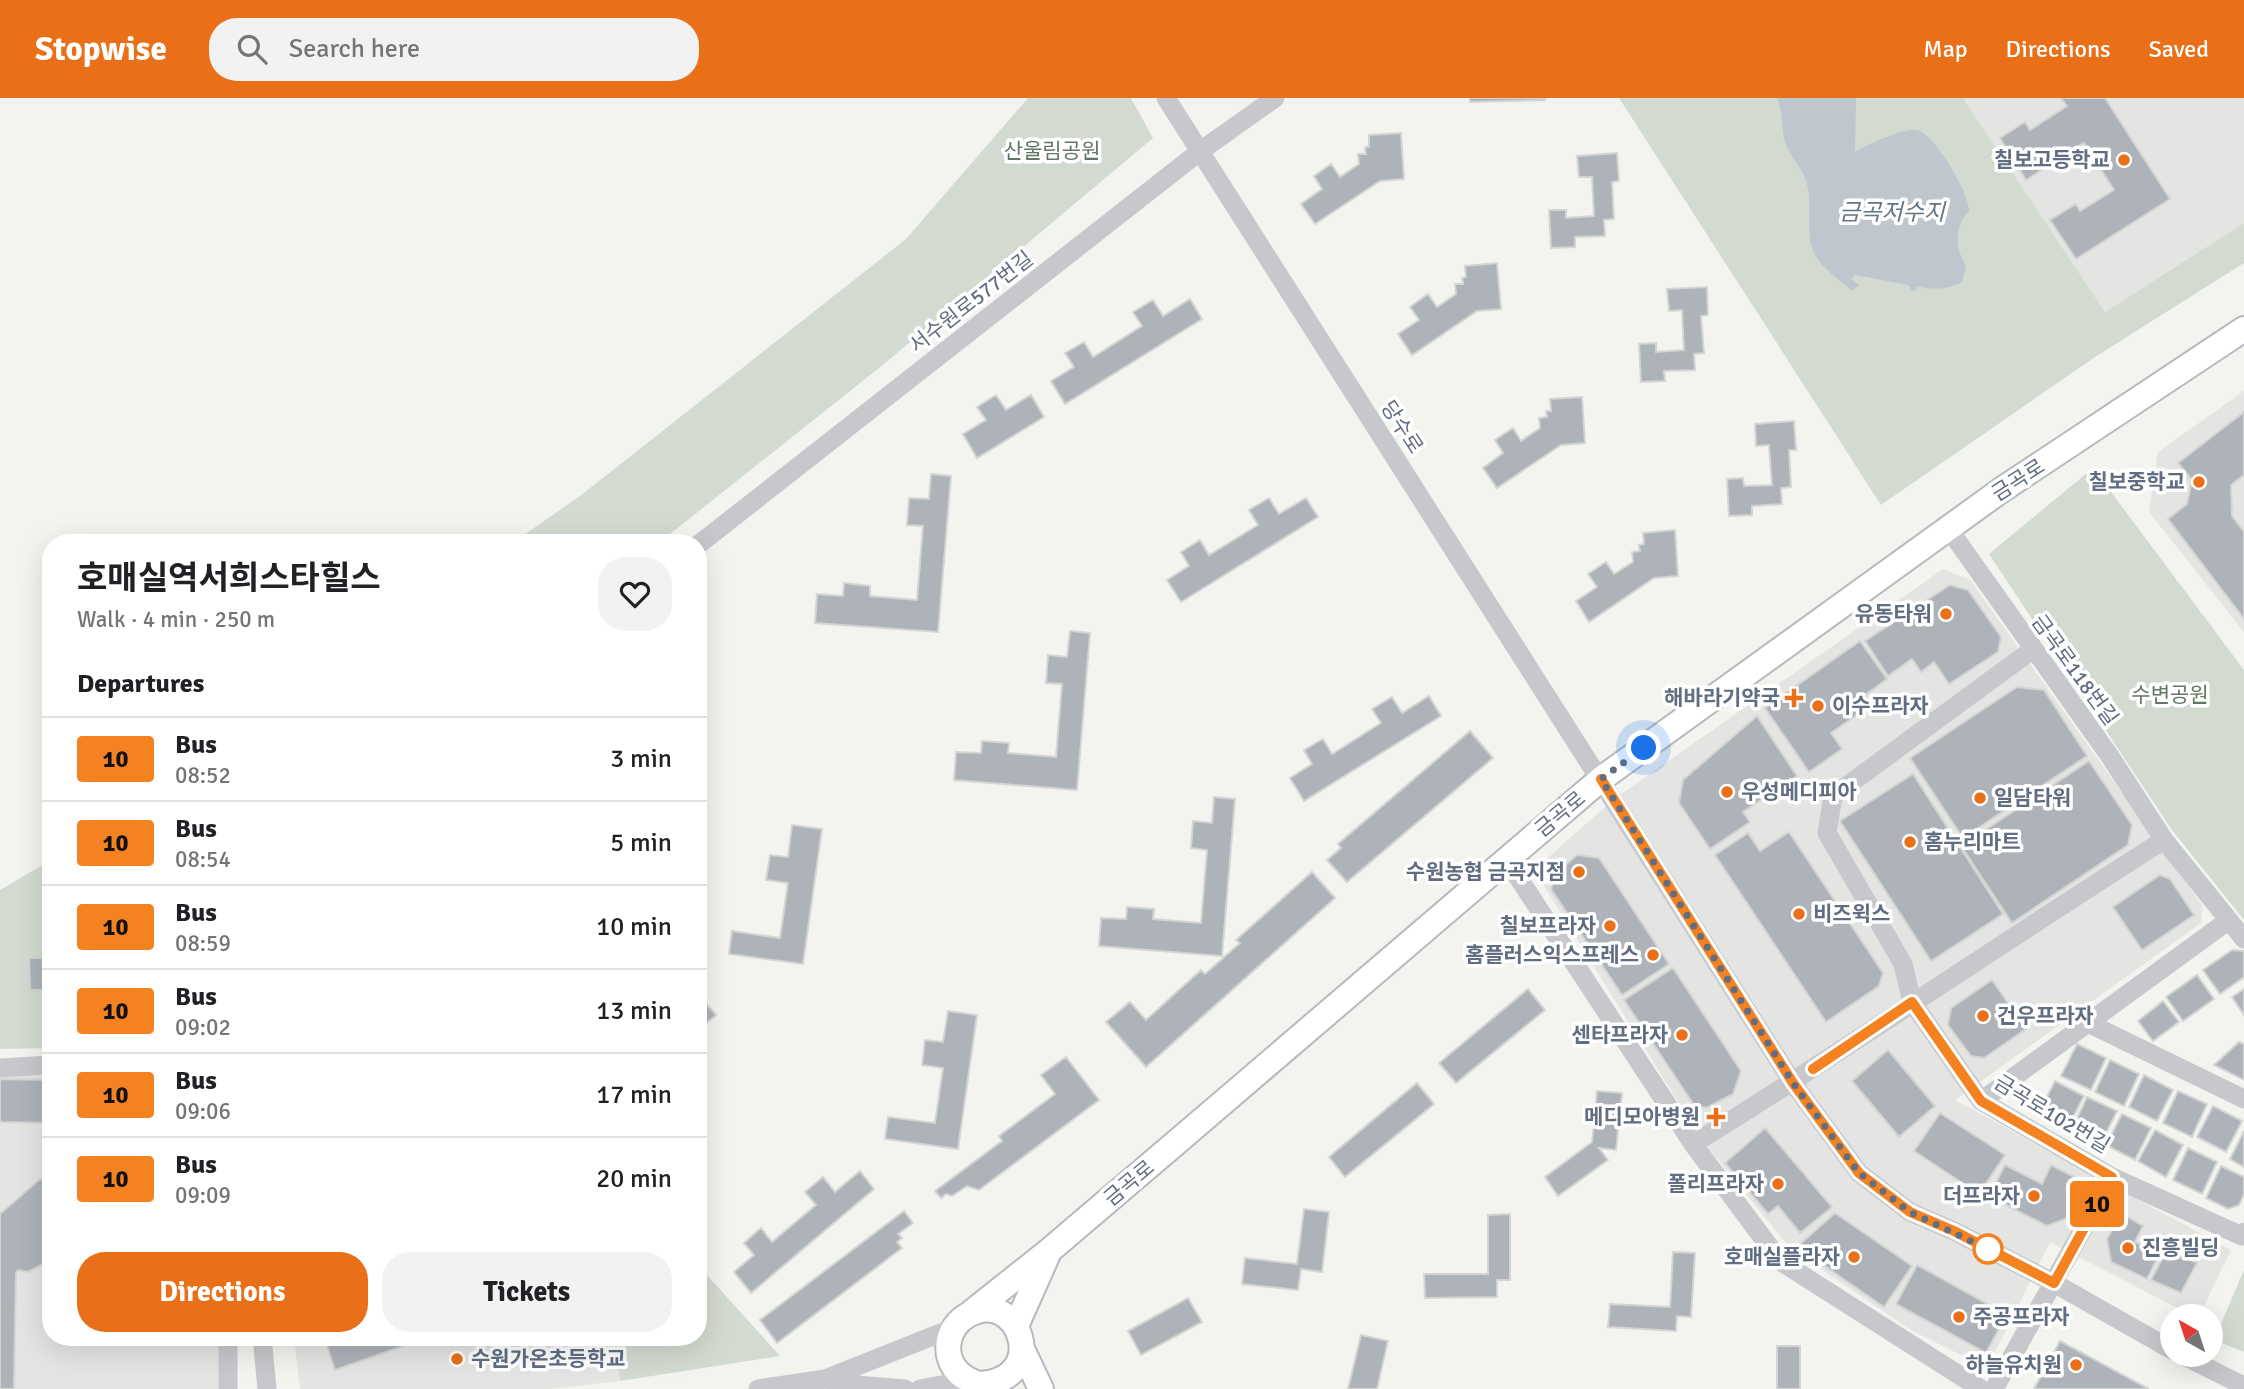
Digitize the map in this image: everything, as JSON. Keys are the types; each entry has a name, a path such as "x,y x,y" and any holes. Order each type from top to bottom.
{"main road":[{"name":"금곡로","path":"962,1320 1050,1250 1601,779 1948,528 2244,329"},
{"name":"금곡로","path":"1019,1337 1050,1250"},
{"path":"1019,1337 1018,1364 1008,1376 994,1383 978,1384 958,1373 951,1363 948,1339 962,1320 984,1310 996,1311 1007,1317 1019,1337 1041,1389"}],"street":[{"name":"당수로","path":"1166,98 1601,779"},
{"name":"서수원로577번길","path":"707,538 1199,152 1275,98"},
{"name":"금곡로118번길","path":"1948,528 2109,755 2164,840 2244,939"},
{"path":"1912,1002 1903,964 1827,833 1833,796 2032,650"},
{"path":"1601,779 1793,1083 1859,1173 1910,1212 1954,1231 2054,1283 2160,1343"},
{"path":"1693,1144 1793,1083 1912,1002 2164,840"},
{"path":"1506,859 1693,1144 1780,1261 1981,1389"},
{"path":"1981,1101 2228,920"},
{"name":"금곡로102번길","path":"1912,1002 1981,1101 2112,1177 1994,1389"},
{"path":"2088,1023 2244,1099"},
{"path":"0,1070 42,1066"},
{"path":"0,1070 42,1071"},
{"path":"2112,1177 2243,1234"},
{"path":"758,1389 825,1379 962,1320"},
{"path":"228,1346 228,1389"},
{"path":"263,1346 267,1389"},
{"path":"2206,1367 2244,1386"},
{"path":"825,1379 856,1385 905,1389"},
{"path":"920,1389 978,1384"}],"shaded area":[{"name":"칠보고등학교","path":"1963,98 2244,98 2244,223 2105,312"},
{"name":"칠보중학교","path":"2244,391 2244,632 2149,512 2158,452"},
{"path":"1943,569 1970,580 2203,906 2201,923 1955,1100 2231,1250 2205,1304 2170,1304 2050,1242 1987,1368 1911,1330 1790,1248 1701,1139 1534,870 1614,799"},
{"path":"0,1075 42,1076 42,1346 229,1346 231,1389 0,1389"},
{"name":"수원가온초등학교","path":"295,1346 614,1346 620,1381 550,1389 300,1389"}],"green space":[{"name":"산울림공원","path":"1028,98 1131,98 1153,138 884,364 670,534 525,534 580,496 906,239"},
{"path":"1619,98 1963,98 2105,312 2244,223 2244,263 2095,357 1881,505"},
{"name":"수변공원","path":"2093,468 2244,670 2244,920 2172,830 1989,554"},
{"path":"42,865 42,1048 0,1049 0,890"},
{"path":"2244,1270 2244,1352 2223,1344 2223,1319"},
{"path":"707,1275 780,1356 620,1381 614,1346 707,1346"}],"water":[{"name":"금곡저수지","path":"1777,98 1856,98 1855,152 1903,132 1917,130 1924,134 1950,165 1968,203 1969,211 1961,224 1958,238 1966,266 1962,282 1940,288 1917,286 1916,291 1912,291 1908,285 1856,275 1851,279 1859,285 1852,291 1825,268 1811,245 1808,188 1802,171 1786,145"}],"building":[{"path":"1470,98 1545,98 1545,100 1470,102"},
{"path":"2061,98 2105,98 2170,199 2076,259 2050,220 2076,204 2080,211 2114,190 2084,143 2026,180 2000,138 2025,122 2030,130 2067,106"},
{"path":"1401,133 1404,179 1380,181 1315,224 1301,204 1322,189 1314,176 1331,164 1340,177 1359,164 1358,154 1366,154 1369,135"},
{"path":"1617,153 1619,181 1612,182 1614,219 1604,220 1605,236 1575,237 1575,247 1551,248 1549,210 1566,210 1566,218 1594,216 1592,177 1579,177 1577,156"},
{"path":"1497,263 1501,309 1477,311 1412,355 1398,334 1419,320 1410,307 1428,294 1437,307 1456,294 1455,284 1463,284 1462,278 1466,277 1465,266"},
{"path":"1707,287 1708,315 1701,316 1704,353 1694,354 1695,370 1664,371 1665,381 1641,382 1639,344 1656,343 1656,352 1684,350 1682,310 1669,311 1667,289"},
{"path":"1190,299 1202,319 1065,404 1051,381 1074,367 1065,353 1084,342 1093,357 1142,326 1133,312 1153,300 1163,316"},
{"path":"996,395 1006,410 1031,395 1044,417 977,458 963,434 986,420 977,407"},
{"path":"1582,397 1585,443 1561,445 1497,488 1483,468 1503,453 1495,440 1513,428 1521,441 1540,428 1539,418 1547,417 1546,411 1551,411 1550,399"},
{"path":"2244,412 2244,475 2231,485 2232,516 2244,532 2244,619 2168,519 2187,504 2192,480 2178,463"},
{"path":"1794,421 1796,450 1789,450 1791,487 1781,488 1782,504 1752,506 1752,515 1729,516 1727,479 1743,478 1744,486 1772,485 1769,445 1756,446 1755,424"},
{"path":"931,474 951,476 938,632 815,623 817,594 843,596 844,583 870,586 870,596 917,600 923,526 907,525 909,498 929,499"},
{"path":"1269,498 1279,514 1306,498 1318,517 1181,602 1167,580 1189,566 1181,552 1200,540 1209,555 1258,525 1249,510"},
{"path":"1675,530 1678,576 1654,578 1589,622 1576,601 1597,587 1588,574 1606,562 1614,574 1633,562 1632,552 1640,551 1639,545 1644,544 1643,533"},
{"name":"유동타워","path":"1950,585 1968,590 2001,637 1998,652 1949,684 1934,662 1921,672 1912,659 1888,676 1865,641"},
{"path":"1070,631 1090,633 1077,790 954,780 956,752 981,753 982,741 1009,743 1008,753 1056,757 1062,684 1046,683 1048,655 1067,657"},
{"name":"이수프라자","path":"1860,641 1887,679 1865,695 1871,705 1831,733 1842,749 1809,772 1765,708"},
{"name":"일담타워","path":"2017,687 2044,690 2087,756 1963,838 1910,758"},
{"path":"1429,696 1441,716 1304,801 1290,778 1312,764 1304,750 1323,739 1332,754 1381,723 1372,709 1392,697 1402,713"},
{"name":"우성메디피아","path":"1757,716 1797,776 1743,812 1750,822 1710,849 1679,803 1683,780"},
{"path":"1470,731 1493,758 1347,882 1327,860 1341,848 1338,844"},
{"path":"2089,761 2132,825 2128,845 2012,923 1961,846"},
{"path":"1913,774 2003,914 1931,961 1840,821"},
{"path":"1214,797 1235,799 1222,956 1099,946 1101,918 1126,919 1127,907 1154,909 1153,919 1201,923 1207,850 1191,848 1193,821 1212,823"},
{"path":"792,825 822,829 803,964 729,954 732,931 780,938 788,883 766,880 770,855 788,857"},
{"name":"비즈윅스","path":"1789,832 1883,973 1879,986 1826,1022 1715,855 1748,833 1760,851"},
{"name":"칠보프라자","path":"1577,855 1599,858 1669,964 1622,995 1551,889 1555,874"},
{"path":"1312,872 1335,898 1146,1067 1106,1022 1130,1002 1146,1020 1201,970 1205,974 1240,943 1236,940"},
{"path":"2160,875 2170,879 2194,915 2142,950 2113,907"},
{"path":"2232,950 2244,951 2244,977 2220,994 2203,970"},
{"path":"29,958 42,958 42,990 30,990"},
{"name":"센타프라자","path":"1673,968 1741,1071 1733,1094 1708,1107 1696,1108 1624,1000"},
{"path":"2197,975 2214,999 2183,1021 2166,997"},
{"name":"건우프라자","path":"1992,980 2026,1029 1984,1058 1971,1056 1948,1025 1951,1008"},
{"path":"1528,989 1545,1010 1456,1083 1439,1063"},
{"path":"2244,989 2244,1015 2232,997"},
{"path":"2163,1001 2179,1022 2153,1041 2138,1021"},
{"path":"707,1005 716,1015 707,1022"},
{"path":"948,1011 977,1015 958,1149 885,1139 888,1117 935,1123 943,1068 922,1065 925,1040 943,1042"},
{"path":"2239,1042 2244,1044 2244,1080 2214,1065"},
{"path":"2077,1044 2106,1058 2091,1090 2061,1076"},
{"path":"1888,1050 1935,1106 1899,1137 1852,1081"},
{"path":"1066,1057 1099,1100 979,1190 967,1186 952,1196 946,1194 941,1198 935,1191 1002,1141 999,1136 1055,1094 1041,1075"},
{"path":"2110,1060 2139,1074 2124,1106 2095,1092"},
{"path":"2144,1075 2173,1090 2157,1121 2129,1107"},
{"path":"0,1079 42,1080 42,1123 0,1122"},
{"path":"2055,1081 2084,1096 2068,1127 2039,1112"},
{"path":"1417,1083 1434,1104 1345,1177 1329,1157"},
{"path":"1597,1091 1622,1093 1616,1150 1599,1148 1608,1160 1558,1196 1545,1177 1592,1142"},
{"path":"2178,1091 2207,1104 2192,1137 2163,1123"},
{"path":"2087,1097 2117,1111 2101,1143 2072,1129"},
{"path":"2213,1106 2242,1121 2226,1152 2197,1137"},
{"path":"1940,1113 2005,1155 1979,1194 1914,1151"},
{"path":"2122,1114 2151,1128 2135,1160 2106,1145"},
{"name":"폴리프라자","path":"1765,1128 1832,1207 1800,1233 1778,1206 1768,1214 1725,1163"},
{"path":"2155,1130 2183,1145 2166,1177 2138,1161"},
{"path":"2244,1131 2244,1167 2230,1159"},
{"path":"2188,1148 2217,1162 2202,1194 2173,1180"},
{"name":"더프라자","path":"2005,1165 2042,1184 2051,1165 2080,1180 2080,1195 2067,1218 2047,1226 1989,1196"},
{"path":"2221,1166 2244,1177 2244,1194 2239,1205 2228,1209 2206,1198"},
{"path":"860,1171 874,1189 751,1293 734,1272 754,1255 744,1243 761,1228 772,1242 816,1205 805,1192 823,1177 835,1192"},
{"path":"42,1179 42,1265 28,1272 18,1270 16,1273 14,1389 0,1389 0,1214"},
{"path":"1304,1209 1329,1212 1322,1272 1301,1269 1298,1290 1242,1284 1245,1258 1297,1264"},
{"path":"904,1211 913,1223 898,1234 902,1238 897,1242 902,1248 777,1343 760,1320"},
{"name":"호매실플라자","path":"1835,1213 1912,1266 1884,1307 1797,1247"},
{"name":"진흥빌딩","path":"2121,1213 2143,1226 2135,1242 2160,1253 2147,1279 2111,1262 2107,1239"},
{"path":"1510,1214 1510,1280 1497,1280 1497,1297 1425,1298 1424,1274 1488,1274 1488,1215"},
{"path":"2168,1248 2197,1263 2181,1293 2151,1280"},
{"path":"1673,1252 1695,1253 1691,1317 1677,1316 1676,1331 1608,1327 1610,1304 1670,1307"},
{"name":"주공프라자","path":"1917,1265 1995,1308 2000,1327 1986,1353 1896,1304"},
{"path":"1188,1298 1202,1322 1141,1355 1128,1331"},
{"path":"1361,1335 1388,1341 1377,1389 1348,1389"},
{"name":"하늘유치원","path":"2060,1341 2149,1389 2034,1389"},
{"path":"327,1346 403,1346 335,1370"},
{"path":"1777,1346 1800,1346 1800,1389 1777,1389"}],"bus line":[{"name":"10","path":"1601,779 1793,1083 1859,1173 1910,1212 1954,1231 2054,1283 2112,1177 1981,1101 1912,1002 1813,1069"}],"place":[{"name":"칠보고등학교","path":"2124,160"},
{"name":"칠보중학교","path":"2199,482"},
{"name":"유동타워","path":"1946,614"},
{"name":"해바라기약국","path":"1794,698"},
{"name":"이수프라자","path":"1818,706"},
{"name":"우성메디피아","path":"1727,792"},
{"name":"일담타워","path":"1980,798"},
{"name":"홈누리마트","path":"1910,842"},
{"name":"수원농협 금곡지점","path":"1579,872"},
{"name":"비즈윅스","path":"1799,914"},
{"name":"칠보프라자","path":"1610,926"},
{"name":"홈플러스익스프레스","path":"1653,955"},
{"name":"건우프라자","path":"1983,1016"},
{"name":"센타프라자","path":"1682,1035"},
{"name":"메디모아병원","path":"1716,1117"},
{"name":"폴리프라자","path":"1778,1184"},
{"name":"더프라자","path":"2034,1196"},
{"name":"진흥빌딩","path":"2128,1248"},
{"name":"호매실플라자","path":"1854,1257"},
{"name":"주공프라자","path":"1959,1317"},
{"name":"수원가온초등학교","path":"457,1359"},
{"name":"하늘유치원","path":"2076,1365"}],"route":[{"path":"1644,748 1601,779 1793,1083 1859,1173 1910,1212 1994,1252 1988,1249"}]}
